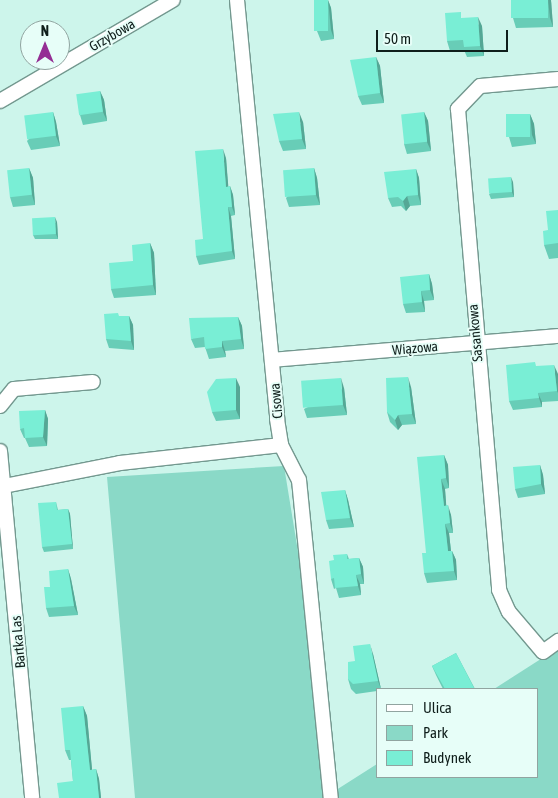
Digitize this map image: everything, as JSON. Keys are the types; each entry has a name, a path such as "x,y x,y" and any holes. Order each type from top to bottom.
{"street":[{"name":"Grzybowa","path":"0,101 173,0"},
{"name":"Cisowa","path":"237,0 282,445 299,480 331,798"},
{"name":"Sasankowa","path":"558,79 480,86 458,109 498,590 509,612 542,652 558,641"},
{"name":"Wiązowa","path":"272,360 558,336"},
{"path":"0,406 14,390 93,382"},
{"path":"4,486 120,463 282,445"},
{"name":"Bartka Las","path":"0,450 32,798"}],"green space":[{"path":"284,466 319,680 333,792 376,765 376,778 538,778 538,688 496,688 558,648 558,798 135,798 107,477"}],"building":[{"path":"314,0 328,0 328,31 314,31"},
{"path":"511,0 548,0 548,18 511,18"},
{"path":"461,12 461,18 478,17 480,46 464,47 463,40 447,41 445,13"},
{"path":"376,57 380,93 358,96 350,60"},
{"path":"100,91 103,112 79,115 76,94"},
{"path":"53,112 56,136 27,139 24,116"},
{"path":"299,112 302,139 279,141 273,114"},
{"path":"424,112 427,142 404,144 401,114"},
{"path":"506,114 530,114 530,137 506,137"},
{"path":"223,149 226,187 230,186 232,207 228,207 232,251 196,256 195,240 203,239 195,151"},
{"path":"29,168 32,195 10,197 7,170"},
{"path":"314,168 316,195 285,197 283,170"},
{"path":"416,169 418,195 407,196 403,201 398,197 388,198 384,172"},
{"path":"511,177 512,192 489,194 488,179"},
{"path":"558,210 558,243 544,245 543,231 548,230 546,211"},
{"path":"55,217 56,234 33,235 32,218"},
{"path":"150,243 153,285 111,289 109,263 133,261 132,245"},
{"path":"429,274 430,290 421,291 422,302 403,304 400,277"},
{"path":"118,313 119,316 129,316 131,341 106,339 104,314"},
{"path":"238,317 241,339 222,341 222,347 205,349 204,337 191,339 189,318"},
{"path":"535,362 536,366 554,365 557,391 538,393 539,398 509,401 506,365"},
{"path":"408,377 412,414 398,415 395,420 387,412 386,378"},
{"path":"236,378 236,410 212,412 207,392 216,379"},
{"path":"341,378 343,405 303,408 301,381"},
{"path":"45,410 43,437 25,438 24,428 20,429 19,411"},
{"path":"444,455 446,478 441,479 444,506 448,505 450,523 445,524 448,551 452,551 454,571 424,573 422,553 426,553 417,457"},
{"path":"540,465 541,484 515,489 513,467"},
{"path":"345,490 350,518 326,520 321,492"},
{"path":"56,502 57,510 68,509 72,544 42,547 38,503"},
{"path":"347,554 347,559 359,558 361,574 356,575 358,586 335,588 334,578 331,579 329,561 334,560 333,555"},
{"path":"68,569 74,606 46,608 44,587 50,587 49,571"},
{"path":"370,644 378,681 353,684 348,679 348,662 355,661 353,646"},
{"path":"456,653 474,688 444,688 432,666"},
{"path":"83,706 90,770 96,769 99,798 59,798 57,783 73,781 70,750 65,750 61,708"}]}
